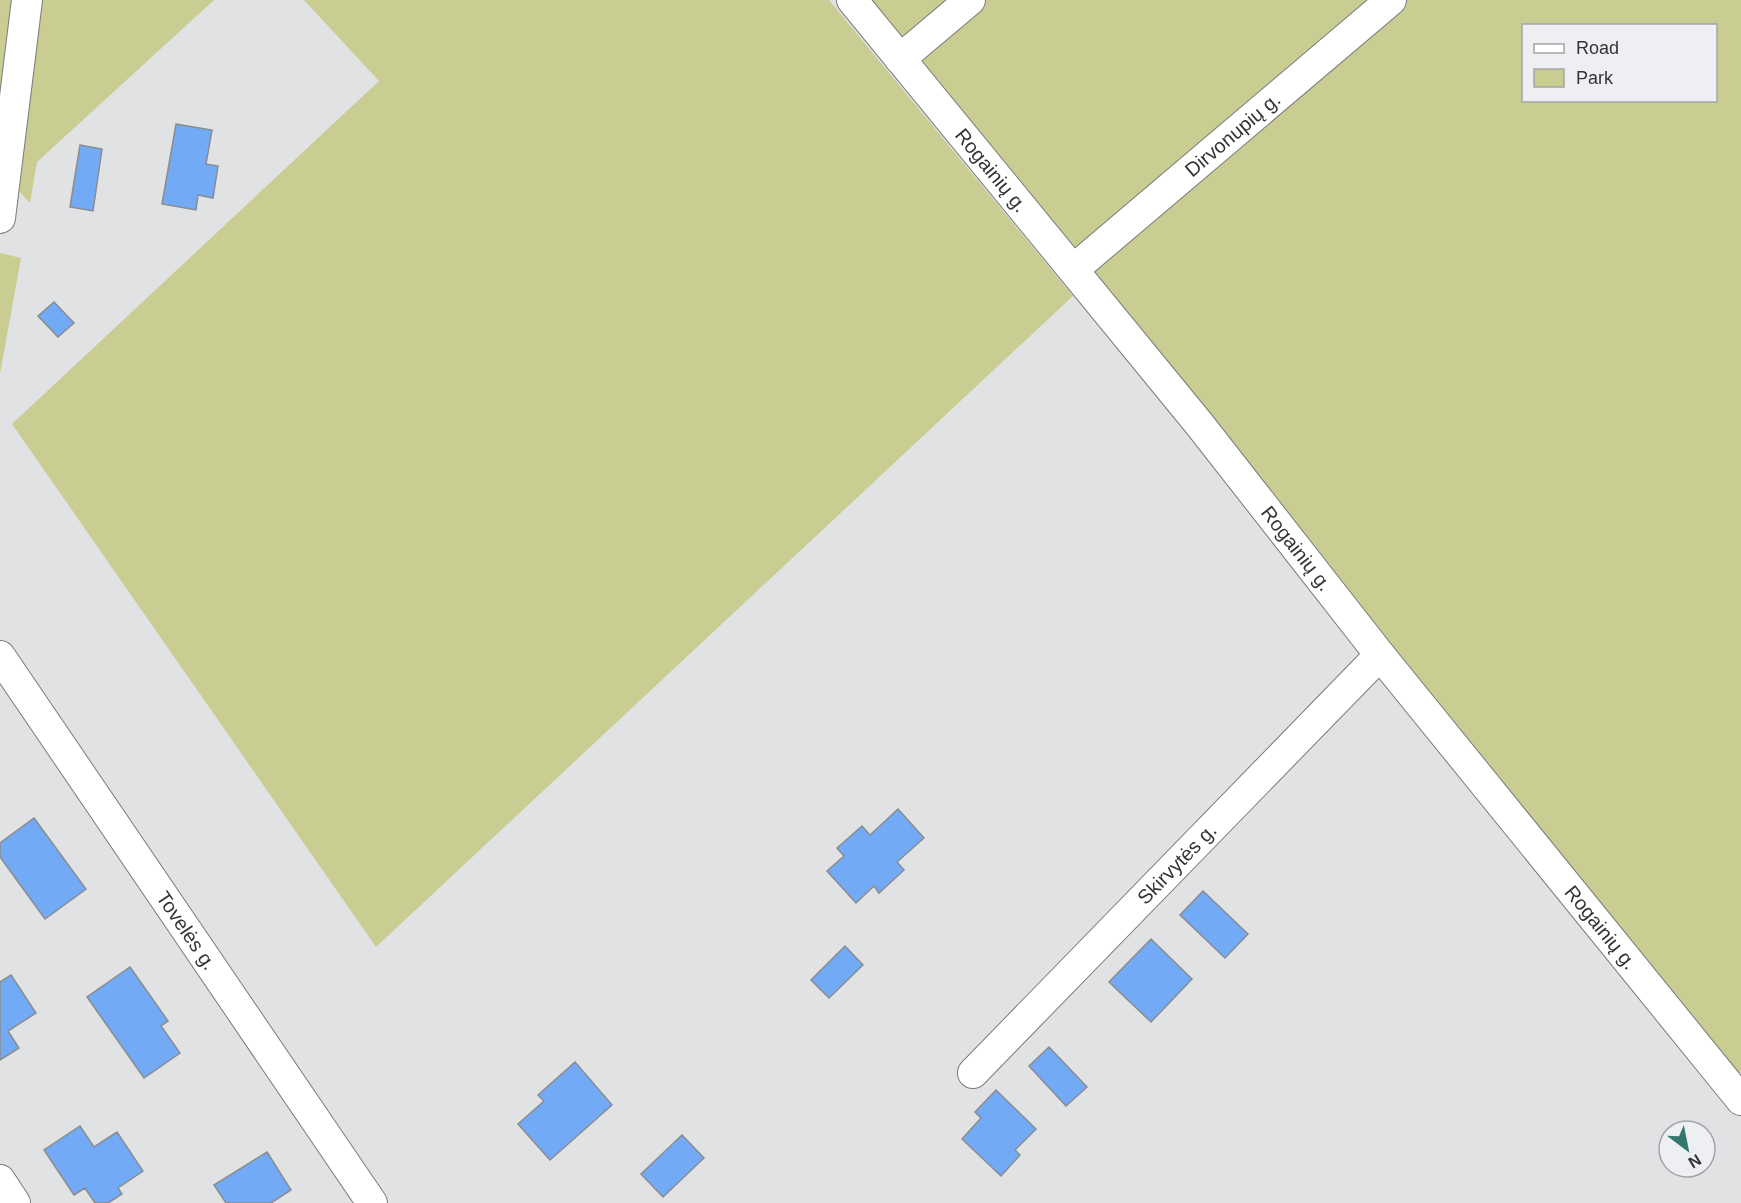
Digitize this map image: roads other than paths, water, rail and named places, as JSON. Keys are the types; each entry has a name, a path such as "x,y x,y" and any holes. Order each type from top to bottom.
{"street":[{"path":"0,218 27,0"},
{"name":"Rogainių g.","path":"852,0 1074,269 1380,655 1741,1100"},
{"path":"900,58 970,0"},
{"name":"Dirvonupių g.","path":"1074,269 1391,0"},
{"name":"Skirvytės g.","path":"973,1073 1380,655"},
{"name":"Tovelės g.","path":"0,656 372,1203"},
{"path":"0,1180 15,1203"}]}
